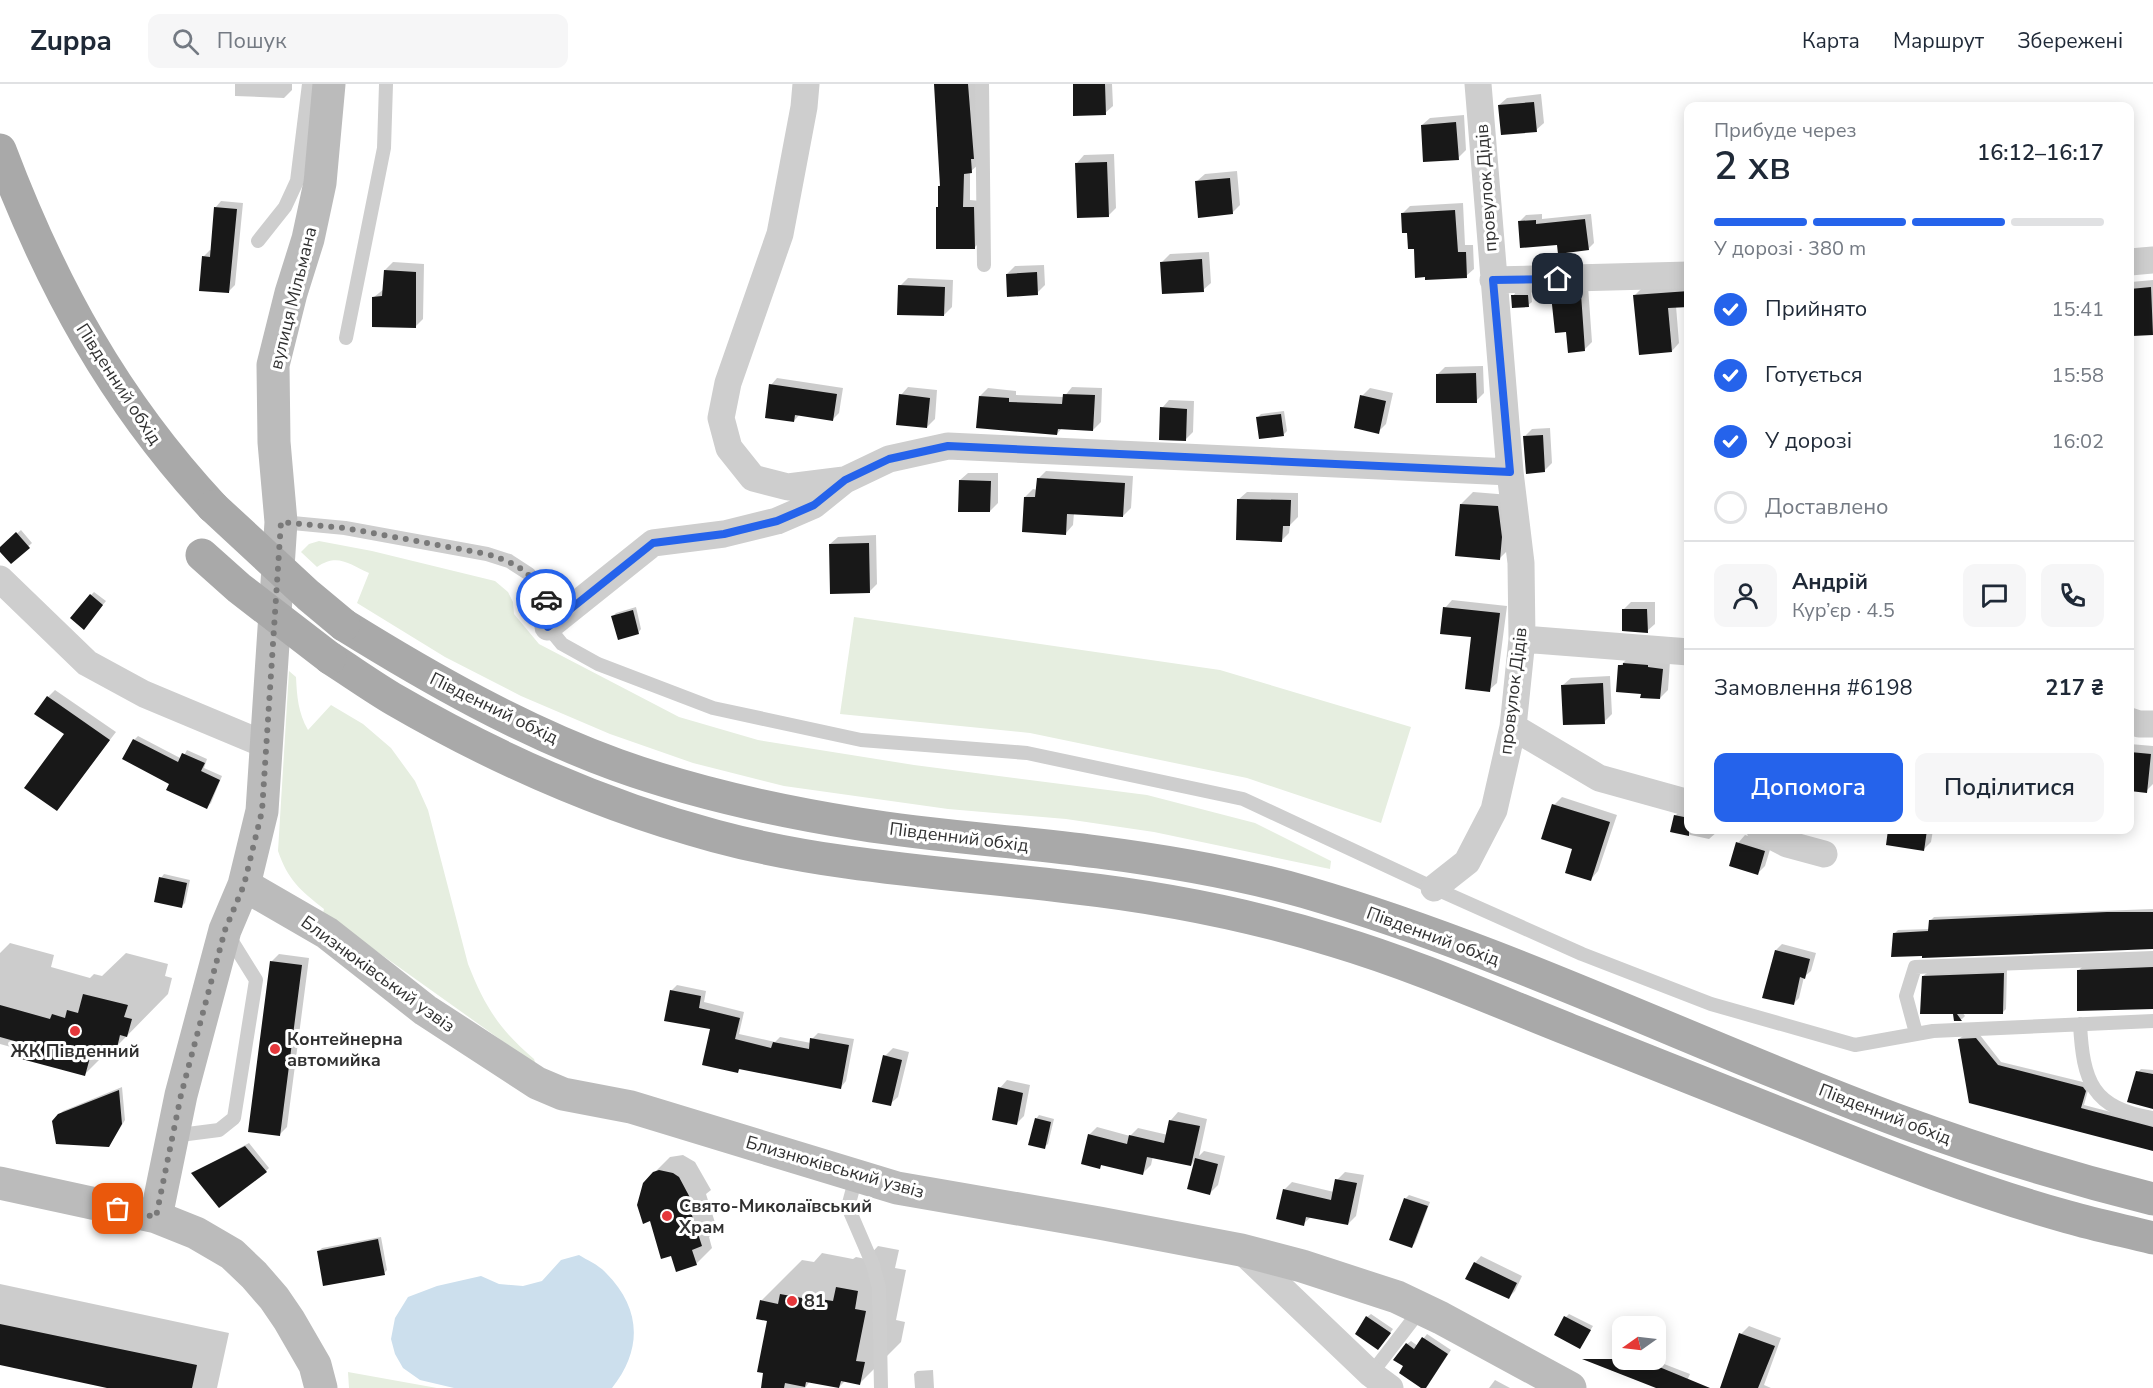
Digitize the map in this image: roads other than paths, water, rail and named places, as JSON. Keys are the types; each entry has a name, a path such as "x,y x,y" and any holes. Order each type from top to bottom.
{"main road":[{"name":"Південний обхід","path":"0,150 45,259 105,368 167,456 213,507 308,596 344,625 417,670 486,707 552,738 616,764 694,789 784,811 942,836 1099,852 1202,869 1299,891 1439,935 1911,1125 2065,1177 2153,1199"},
{"name":"Південний обхід","path":"202,555 240,588 330,658 391,697 516,763 587,794 717,836 801,853 935,873 1071,887 1161,900 1252,917 1340,942 1426,972 1892,1159 2068,1217 2153,1238"}],"street":[{"name":"вулиця Мільмана","path":"156,1217 181,1095 225,930 244,885 262,811 281,522 274,442 273,365 291,293 308,239 320,183 328,84"},
{"path":"806,84 804,107 780,234 728,383 721,418 729,448 753,478 788,488 845,480"},
{"name":"провулок Дідів","path":"1434,888 1467,862 1494,810 1513,726 1522,639 1521,562 1510,472 1478,84"},
{"path":"2134,262 2153,260"},
{"path":"1493,280 1684,275"},
{"path":"548,627 653,543 724,534 777,521 814,505 845,480 889,459 948,446 1510,472"},
{"path":"0,579 87,663 144,694 267,745"},
{"path":"1522,639 1684,652"},
{"path":"2134,722 2153,724"},
{"path":"1513,726 1599,778 1684,802"},
{"path":"1768,834 1788,844 1824,854"},
{"name":"Близнюківський узвіз","path":"244,885 327,933 425,1010 537,1083 563,1094 631,1107 897,1188 1241,1250 1350,1281 1397,1297 1422,1309 1570,1388"},
{"path":"0,1183 156,1217 196,1233 232,1254 274,1298 315,1365 321,1388"},
{"path":"1241,1250 1380,1381"},
{"path":"303,1388 306,1350"}],"lane":[{"path":"258,241 285,207 297,181 309,84"},
{"path":"346,338 384,148 386,84"},
{"path":"982,84 984,265"},
{"path":"281,522 345,528 487,554 509,561 529,574 547,601 548,627 562,644 598,664 713,708 861,740 1027,753 1243,799 1582,954 1711,1004 1855,1045 1916,1033 2153,1021"},
{"path":"172,1136 219,1130 234,1118 256,980 225,930"},
{"path":"1916,1033 1906,996 1915,967 2153,958"},
{"path":"2080,1024 2081,1046 2088,1078 2101,1098 2130,1115 2153,1118"},
{"path":"856,1177 848,1207 873,1265 879,1288 881,1388"},
{"path":"1380,1381 1422,1309"}],"water":[{"path":"579,1255 596,1265 618,1286 631,1314 634,1329 633,1344 622,1373 612,1388 454,1388 420,1380 403,1368 395,1354 391,1339 395,1318 408,1297 437,1286 481,1276 499,1284 523,1286 542,1281 561,1260"}],"place":[{"name":"ЖК Південний","path":"75,1031"},
{"name":"Контейнерна автомийка","path":"275,1049"},
{"name":"Свято-Миколаївський Храм","path":"667,1216"},
{"name":"81","path":"792,1301"}]}
